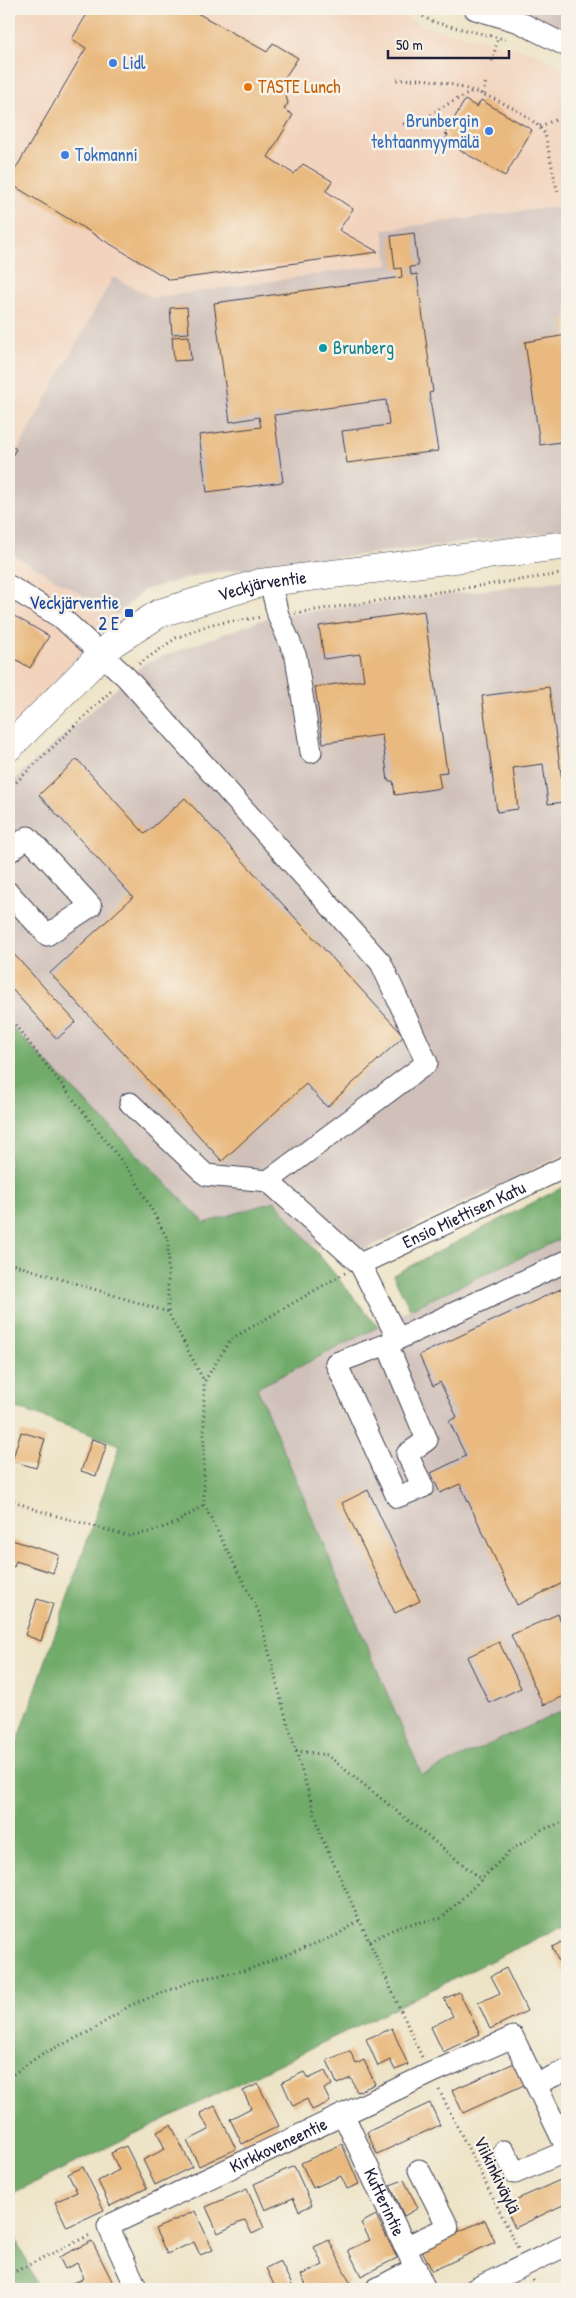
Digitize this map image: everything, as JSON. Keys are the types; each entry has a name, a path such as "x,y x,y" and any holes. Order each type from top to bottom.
{"main road":[{"name":"Veckjärventie","path":"9,747 113,643 160,614 207,598 270,582 567,545"}],"street":[{"path":"476,9 519,22 567,46"},
{"path":"270,582 278,615 296,657 311,752"},
{"path":"9,586 63,619 126,677 381,963 427,1063 268,1181"},
{"path":"9,852 28,837 91,906 47,934 9,893"},
{"path":"130,1103 206,1175 268,1181 360,1264 392,1342 427,1440 407,1454 423,1487 397,1497 336,1363 392,1342 567,1262"},
{"name":"Ensio Miettisen Katu","path":"360,1264 567,1166"},
{"name":"Kirkkoveneentie","path":"108,2226 344,2116 431,2073 513,2037 536,2084"},
{"path":"504,2152 515,2173 567,2150 536,2084 567,2070"},
{"name":"Kutterintie","path":"344,2116 425,2289"},
{"path":"406,2246 448,2227 419,2170"},
{"path":"108,2226 137,2289"},
{"path":"475,2289 500,2284 526,2265 567,2245"},
{"path":"376,2289 416,2268"}],"path":[{"path":"410,9 432,22 516,41"},
{"path":"492,61 498,38"},
{"path":"397,80 429,80 475,91 504,103 540,126 545,134 558,194"},
{"path":"483,94 486,81"},
{"path":"403,124 424,120 442,107 475,91"},
{"path":"540,126 558,119"},
{"path":"9,1017 134,1177 168,1240 168,1312 204,1382 204,1505 176,1523 150,1532 128,1536 36,1510 9,1499"},
{"path":"9,1263 168,1312"},
{"path":"204,1382 231,1339 360,1264"},
{"name":"Viikinkiväylä","path":"204,1505 259,1613 296,1751 322,1838 431,2073 537,2289"},
{"path":"296,1751 327,1755 482,1880"},
{"path":"370,1941 401,1926 442,1918 509,1852 541,1830 567,1821"},
{"path":"9,2077 42,2054 89,2032 131,2005 195,1980 256,1966 337,1936 360,1920"},
{"path":"9,2278 14,2272 108,2226"}],"shaded area":[{"path":"9,9 378,9 403,15 421,26 532,52 560,66 567,72 567,205 384,230 388,264 154,298 113,277 9,466"},
{"path":"517,9 567,9 567,31"},
{"path":"567,205 567,530 201,574 144,590 116,615 9,552 9,466 113,277 154,298 388,264 383,230"},
{"path":"9,552 116,615 9,732"},
{"path":"567,580 567,1153 355,1254 9,1185 9,784 145,663 272,616"},
{"path":"567,1236 567,1709 422,1775 257,1388 410,1309"}],"green space":[{"path":"9,1024 205,1223 275,1201 378,1327 257,1388 422,1775 567,1709 567,1924 9,2195 9,1767 120,1445 9,1405"},
{"path":"567,1185 567,1236 410,1309 393,1275"},
{"path":"9,2224 39,2289 9,2289"}],"building":[{"path":"90,9 190,9 267,52 273,43 298,58 277,89 285,93 288,103 284,109 293,115 268,157 294,174 303,164 332,181 326,191 353,209 339,230 378,252 170,280 9,183 86,48 72,39"},
{"path":"465,100 477,107 481,100 532,130 505,176 444,141 448,135 445,134"},
{"name":"Brunberg","path":"414,233 418,266 410,267 411,275 417,274 433,392 429,393 438,451 347,463 342,431 389,425 386,400 274,415 283,482 207,492 199,435 261,427 259,417 230,422 214,303 402,277 401,268 395,269 391,236"},
{"path":"187,307 189,333 172,334 170,308"},
{"path":"567,319 567,335 566,335 564,320"},
{"path":"567,335 567,441 540,445 525,342"},
{"path":"189,336 191,360 174,361 172,337"},
{"path":"9,444 16,449 9,461"},
{"path":"424,611 447,772 438,773 441,788 395,795 393,781 388,781 382,735 323,743 315,687 364,680 360,654 324,659 319,626"},
{"path":"9,613 49,636 30,668 9,655"},
{"path":"549,687 565,802 548,804 543,764 513,768 518,809 497,812 482,696"},
{"path":"77,759 145,834 185,798 404,1036 327,1107 306,1084 222,1161 50,973 133,897 39,795"},
{"path":"9,949 76,1022 57,1039 9,986"},
{"path":"567,1286 567,1581 517,1605 460,1484 440,1493 431,1473 466,1456 449,1421 457,1417 440,1382 433,1386 419,1355"},
{"path":"21,1432 45,1439 36,1468 12,1461"},
{"path":"92,1439 107,1444 96,1476 81,1471"},
{"path":"368,1490 420,1601 395,1613 342,1503"},
{"path":"9,1539 59,1555 53,1573 16,1561 14,1567 9,1565"},
{"path":"37,1599 53,1604 41,1641 25,1635"},
{"path":"558,1614 567,1635 567,1695 543,1705 511,1635"},
{"path":"499,1642 521,1688 489,1703 467,1657"},
{"path":"567,1939 567,1980 552,1947"},
{"path":"506,1968 527,2011 490,2029 478,2003 500,1993 491,1976"},
{"path":"459,1992 480,2034 443,2052 431,2027 453,2016 444,1999"},
{"path":"392,2028 408,2065 395,2070 390,2060 378,2066 366,2039"},
{"path":"350,2051 356,2064 364,2060 375,2084 357,2092 351,2078 337,2084 327,2060"},
{"path":"517,2062 526,2084 463,2113 452,2090"},
{"path":"325,2071 332,2085 324,2089 330,2102 312,2110 307,2099 293,2106 282,2082 304,2072 308,2079"},
{"path":"258,2084 279,2126 242,2144 230,2119 251,2108 243,2091"},
{"path":"430,2103 440,2125 377,2154 367,2132"},
{"path":"215,2106 236,2149 199,2166 187,2141 209,2130 200,2113"},
{"path":"171,2125 192,2167 155,2185 143,2160 165,2149 157,2132"},
{"path":"342,2144 359,2184 347,2189 341,2176 313,2188 301,2163"},
{"path":"126,2146 147,2188 110,2206 98,2181 119,2170 111,2153"},
{"path":"294,2166 312,2205 299,2211 293,2198 265,2210 254,2184"},
{"path":"83,2167 104,2210 67,2227 55,2202 77,2192 68,2174"},
{"path":"567,2177 567,2203 515,2228 504,2205"},
{"path":"404,2180 418,2208 404,2216 390,2185"},
{"path":"247,2189 264,2228 252,2234 245,2220 218,2233 206,2207"},
{"path":"195,2211 213,2250 200,2255 194,2242 167,2254 155,2229"},
{"path":"376,2215 397,2258 361,2276 348,2250 370,2240 361,2223"},
{"path":"485,2220 495,2242 432,2271 421,2248"},
{"path":"329,2240 350,2283 336,2289 308,2289 301,2275 323,2265 314,2247"},
{"path":"92,2241 116,2289 73,2289 70,2284 84,2278 77,2263 65,2269 59,2257"},
{"path":"280,2261 294,2289 266,2289 274,2285 266,2268"}],"place":[{"name":"Lidl","path":"113,63"},
{"name":"TASTE Lunch","path":"248,87"},
{"name":"Brunbergin tehtaanmyymälä","path":"489,131"},
{"name":"Tokmanni","path":"65,155"},
{"name":"Brunberg","path":"323,348"},
{"name":"Veckjärventie 2 E","path":"129,613"}]}
